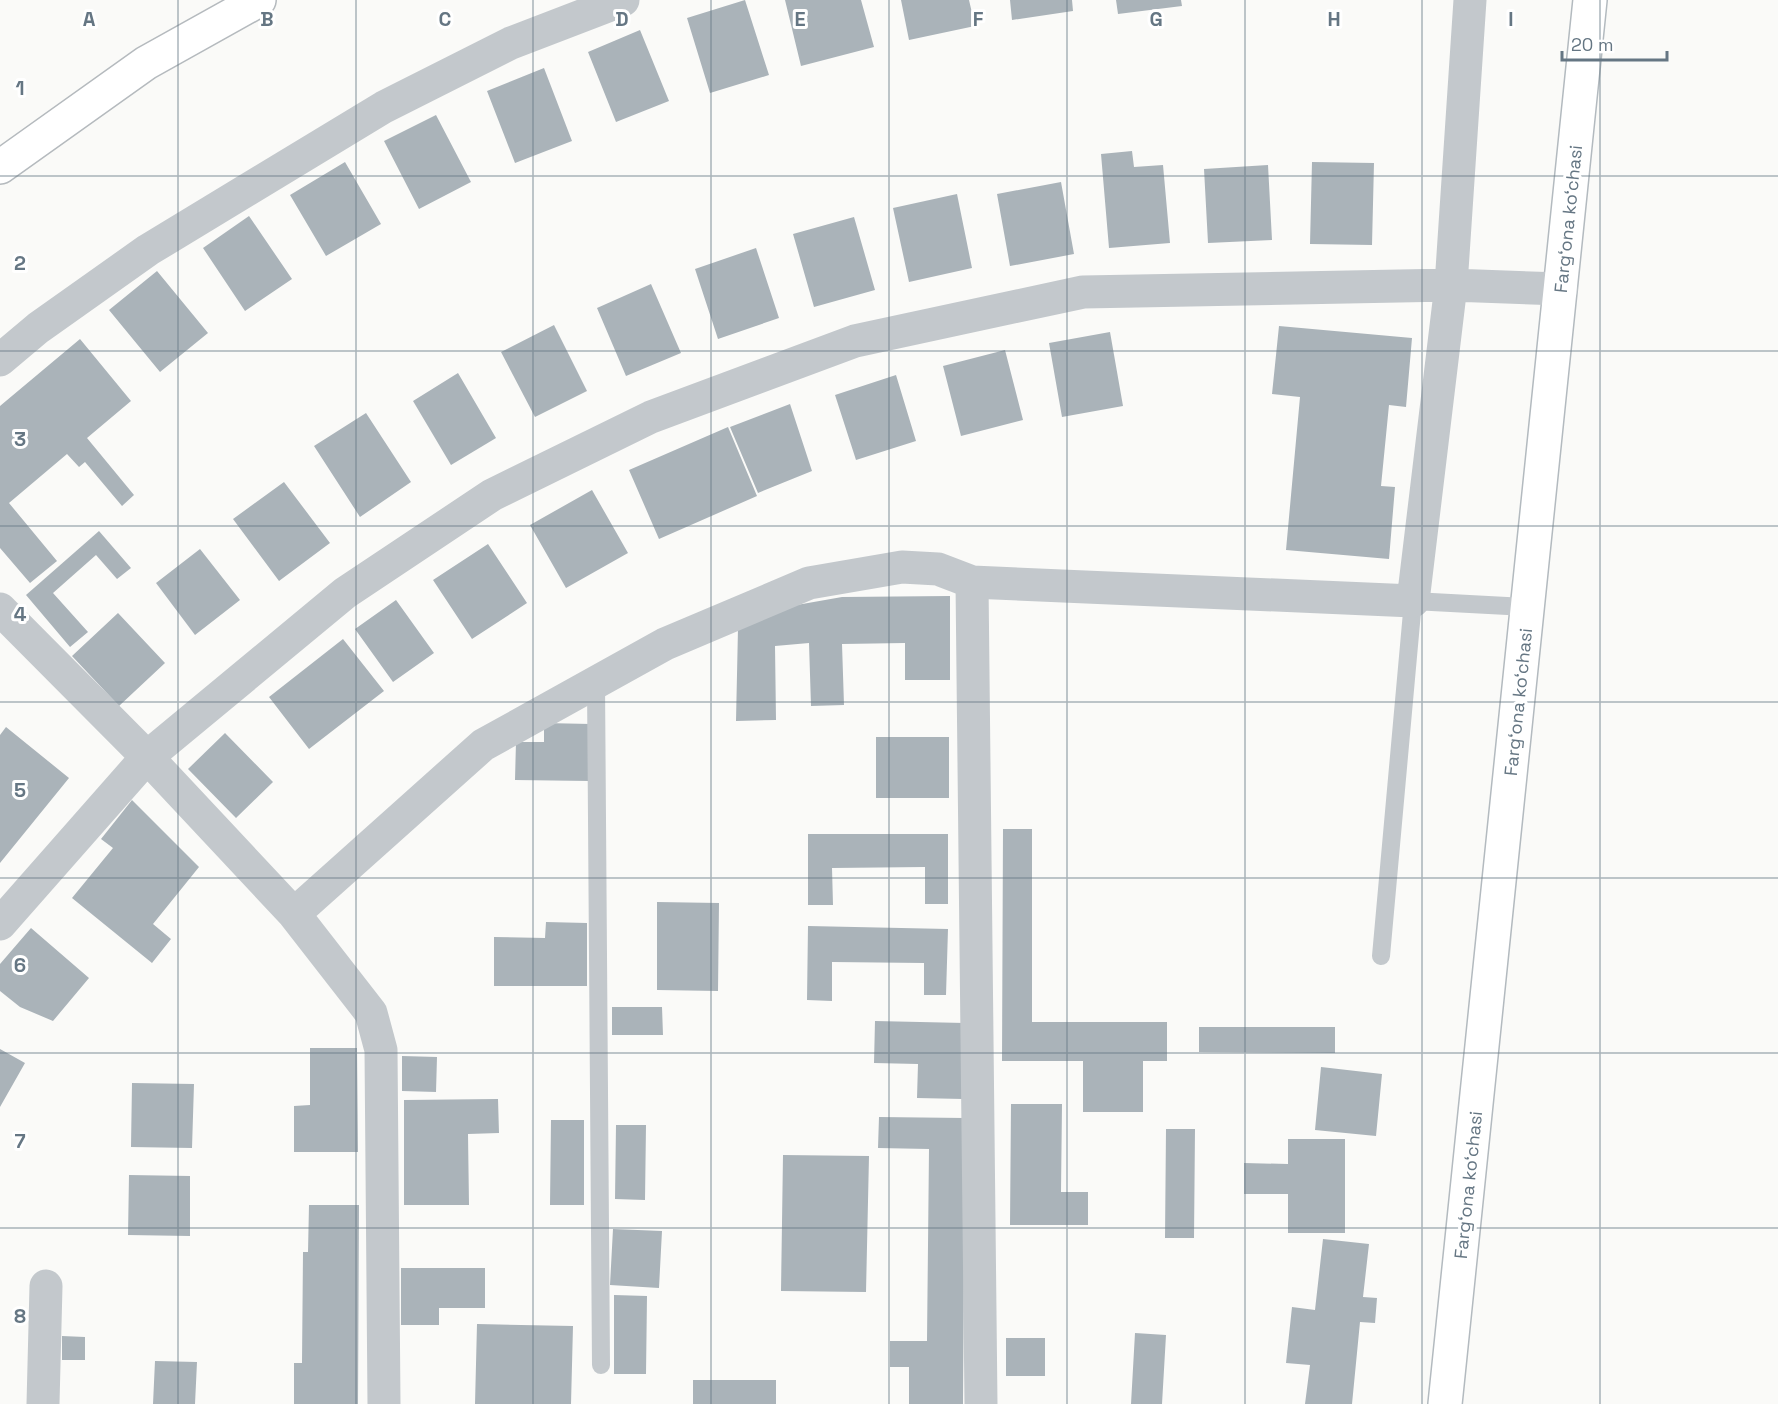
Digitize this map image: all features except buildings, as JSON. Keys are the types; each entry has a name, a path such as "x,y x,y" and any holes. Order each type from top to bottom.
{"street":[{"path":"0,167 146,63 259,0"},
{"path":"0,360 38,328 148,250 384,107 511,43 623,0"},
{"path":"294,914 483,745 665,644 809,583 902,567 938,568 972,582 1413,602 1451,285 1470,0"},
{"name":"Fargʻona koʻchasi","path":"1445,1404 1590,0"},
{"path":"0,924 147,757 345,593 492,495 651,417 844,345 1083,292 1451,285 1561,289"},
{"path":"972,582 981,1404"},
{"path":"0,609 147,757 294,914 371,1013 381,1050 384,1404"},
{"path":"43,1404 46,1286"}],"lane":[{"path":"1380,956 1413,602 1528,607"},
{"path":"596,683 601,1365"}]}
